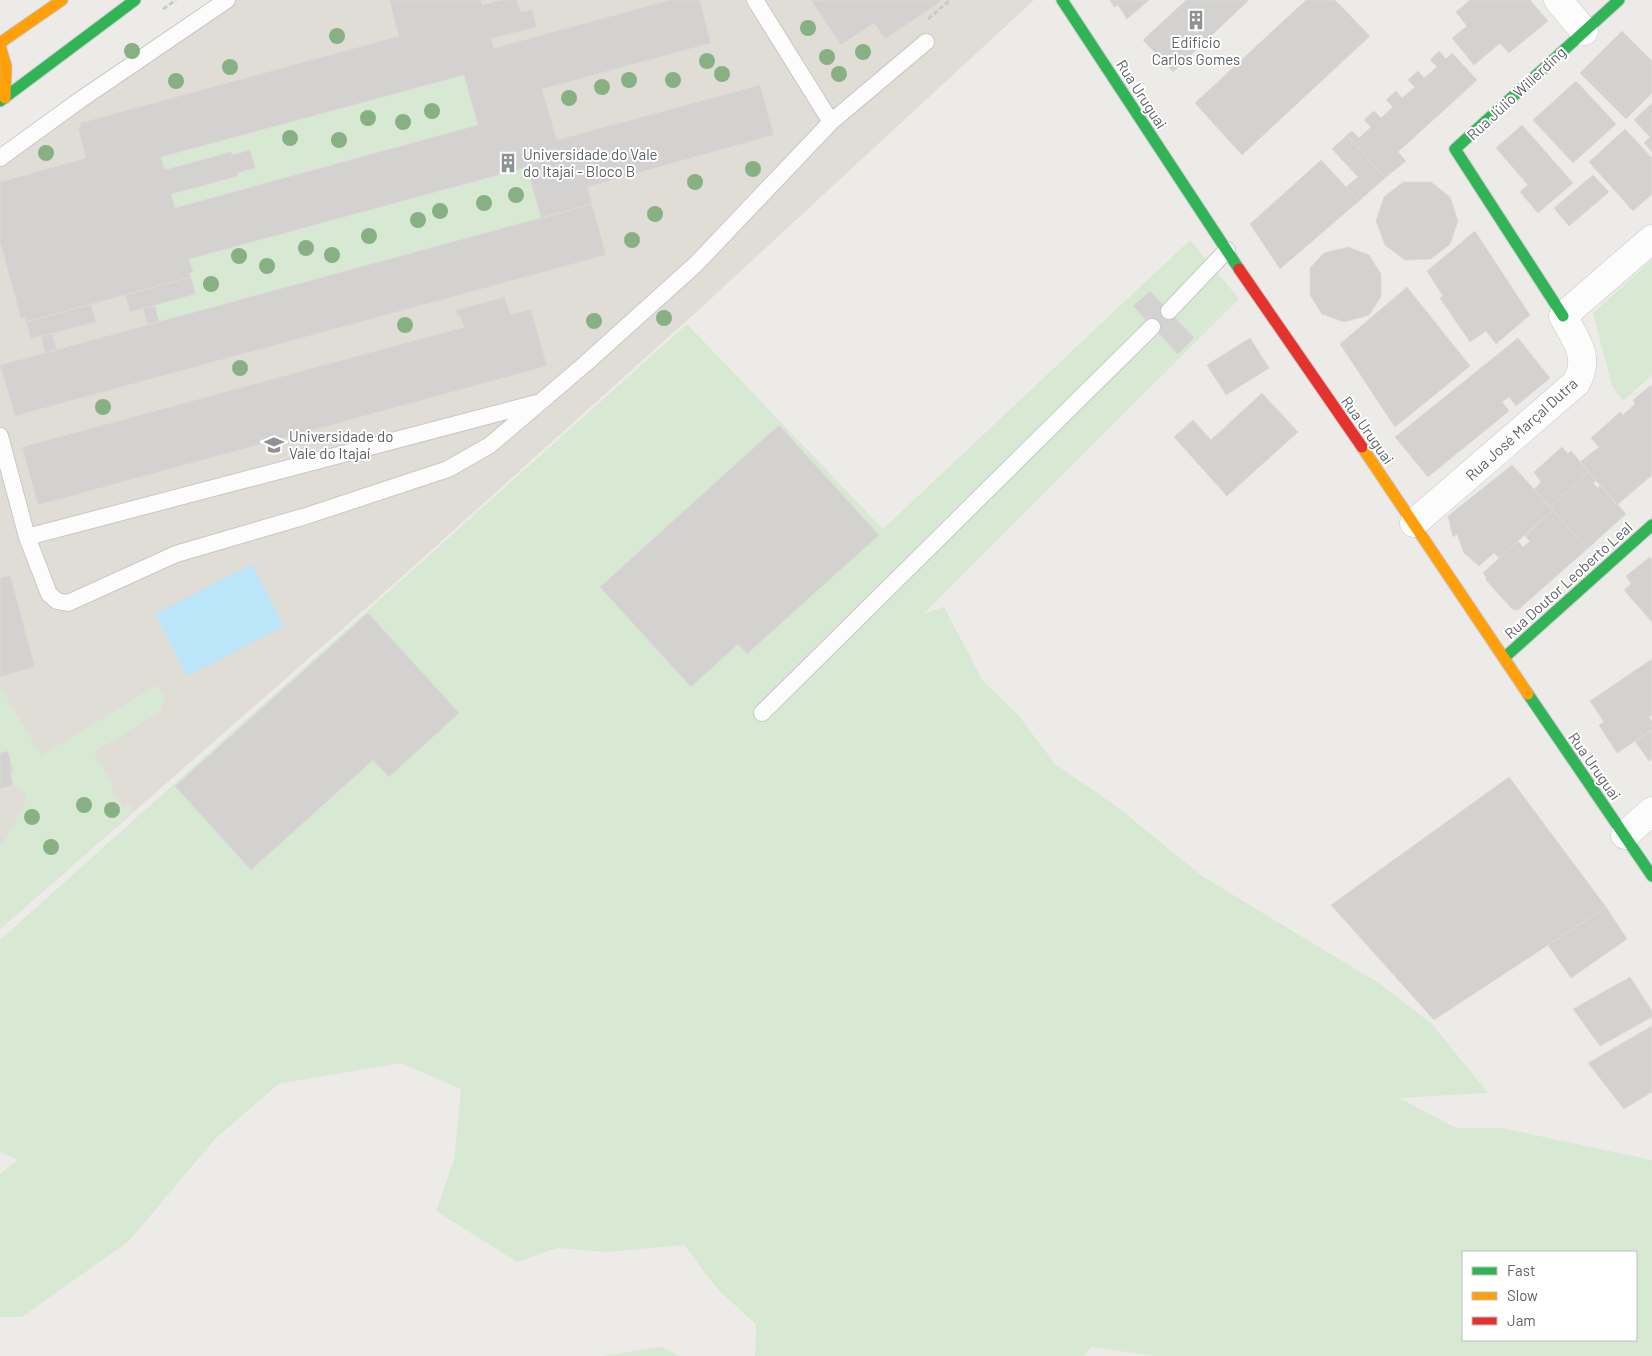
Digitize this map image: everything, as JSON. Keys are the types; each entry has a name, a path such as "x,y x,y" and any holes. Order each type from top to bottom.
{"main road":[{"path":"0,42 62,0"},
{"path":"2,100 135,0"},
{"name":"Rua Uruguai","path":"1062,0 1227,250 1652,876"},
{"path":"1584,31 1619,0"},
{"name":"Rua Júlio Willerding","path":"1563,316 1455,149 1584,31"},
{"path":"0,46 6,66 2,100"},
{"name":"Rua Doutor Leoberto Leal","path":"1505,657 1652,525"}],"street":[{"path":"1558,0 1584,31"},
{"path":"1563,316 1652,239"},
{"name":"Rua José Marçal Dutra","path":"1414,523 1576,383 1581,374 1583,360 1580,346 1563,316"},
{"path":"1625,835 1652,811"}],"lane":[{"path":"0,158 80,100 227,0"},
{"path":"755,0 831,122"},
{"path":"0,436 27,537 49,594 57,601 68,603 176,554 306,516 448,469 490,445 696,264 831,122 926,42"},
{"path":"1169,311 1227,250"},
{"path":"762,712 1152,327"},
{"path":"27,537 542,401"}],"shaded area":[{"name":"Universidade do Vale do Itajaí","path":"225,0 1034,0 703,306 395,583 0,929 0,159"}],"green space":[{"path":"464,75 478,125 175,208 171,194 238,176 231,152 165,170 161,157"},
{"path":"527,167 541,218 159,322 155,306 195,294 189,273 193,272 189,259"},
{"path":"1190,240 1239,299 923,614 944,607 983,681 1019,716 1055,764 1116,806 1202,876 1380,984 1432,1024 1488,1093 1399,1098 1456,1128 1502,1128 1651,1160 1652,1356 1154,1356 1091,1347 1084,1356 755,1356 756,1324 718,1290 684,1245 606,1252 557,1248 517,1262 436,1211 454,1160 461,1089 401,1063 278,1084 215,1139 129,1241 22,1317 0,1317 0,1174 18,1160 0,1152 0,940 687,324 883,529"},
{"path":"1652,260 1652,375 1623,401 1612,386 1593,313"},
{"path":"157,685 165,699 160,712 94,752 123,808 130,804 133,811 0,929 0,844 4,841 22,810 28,793 13,785 10,773 13,772 8,752 0,753 0,686 41,756"},
{"path":"661,1347 679,1356 602,1356"}],"water":[{"path":"252,564 284,626 187,676 155,614"}],"building":[{"name":"Universidade do Vale do Itajaí - Bloco B","path":"389,0 481,0 482,5 501,0 517,0 521,12 532,9 537,27 491,39 494,48 670,0 700,0 711,43 542,89 557,140 760,85 774,135 587,187 592,204 541,218 527,167 189,259 193,272 189,273 191,277 26,322 25,318 21,319 0,242 0,182 86,158 78,128 81,127 80,123 399,36","holes":["464,75 478,125 175,208 171,194 238,176 237,173 255,168 250,150 232,155 231,152 165,170 161,157"]},
{"path":"811,0 943,0 885,39 874,23 841,45"},
{"path":"1110,0 1149,0 1127,19 1118,5 1114,7"},
{"name":"Edifício Carlos Gomes","path":"1186,0 1249,0 1173,72 1143,40"},
{"path":"1306,0 1335,0 1370,36 1242,155 1195,103"},
{"path":"1470,0 1530,0 1548,21 1509,53 1500,43 1474,65 1452,38 1467,26 1456,12"},
{"path":"1622,31 1652,61 1652,93 1626,119 1580,73"},
{"path":"1439,51 1446,59 1452,53 1477,80 1398,152 1406,161 1385,178 1347,135 1352,131 1359,138 1371,127 1364,120 1374,111 1381,118 1393,107 1386,100 1396,91 1402,98 1415,87 1408,80 1418,71 1424,78 1437,67 1430,60"},
{"path":"1576,81 1616,124 1573,163 1533,120"},
{"path":"1652,103 1652,152 1644,143 1650,137 1634,120"},
{"path":"1522,125 1573,183 1538,213 1520,192 1528,185 1496,148"},
{"path":"1625,129 1652,158 1652,194 1633,211 1589,162"},
{"path":"1347,135 1385,178 1359,201 1346,187 1358,177 1332,149"},
{"path":"1321,160 1359,201 1280,269 1250,224"},
{"path":"1593,175 1609,192 1569,226 1554,208"},
{"path":"1403,182 1431,182 1450,197 1458,221 1450,244 1431,259 1405,260 1385,245 1376,221 1384,197"},
{"path":"592,204 606,255 15,416 0,365"},
{"path":"1475,231 1530,315 1496,344 1486,331 1470,342 1440,298 1443,296 1427,271"},
{"path":"1348,247 1369,255 1381,274 1381,297 1369,315 1344,322 1322,314 1310,295 1310,268 1324,253"},
{"path":"191,277 195,294 130,312 125,295"},
{"path":"1407,287 1470,366 1395,427 1340,344"},
{"path":"1150,291 1194,338 1178,354 1133,306"},
{"path":"505,297 510,315 531,309 547,366 38,505 22,447 464,327 456,310"},
{"path":"91,304 96,322 31,339 26,322"},
{"path":"155,306 159,322 148,325 143,308"},
{"path":"52,333 57,350 45,353 41,337"},
{"path":"1250,338 1269,368 1226,395 1207,365"},
{"path":"1518,338 1550,378 1516,406 1509,397 1502,402 1509,411 1428,477 1395,437"},
{"path":"1651,385 1652,475 1617,505 1580,462 1599,447 1591,438 1620,412 1623,415 1635,404 1633,400"},
{"path":"1262,393 1298,432 1227,496 1174,437 1193,420 1211,440"},
{"path":"779,425 879,535 747,654 738,644 691,687 600,587"},
{"path":"1562,447 1568,454 1571,451 1589,472 1550,507 1534,489 1541,482 1534,472"},
{"path":"1512,465 1553,510 1499,558 1494,553 1479,566 1464,553 1457,534 1453,537 1448,516"},
{"path":"1589,472 1596,481 1593,483 1598,488 1600,485 1626,514 1587,549 1550,507"},
{"path":"1553,510 1587,549 1518,610 1512,609 1486,580 1483,573 1518,541 1523,547 1530,541 1525,536"},
{"path":"1650,557 1652,560 1652,622 1624,590 1631,584 1626,576"},
{"path":"10,575 35,667 0,677 0,578"},
{"path":"368,613 459,713 389,777 373,760 251,870 175,786"},
{"path":"1652,659 1652,715 1649,717 1652,722 1652,730 1617,753 1599,725 1604,722 1590,701"},
{"path":"1652,730 1652,759 1649,761 1635,741"},
{"path":"8,751 13,772 10,773 13,785 0,789 0,753"},
{"path":"1509,777 1606,907 1434,1020 1331,905"},
{"path":"1606,907 1627,939 1571,978 1548,945"},
{"path":"1630,977 1652,1011 1652,1017 1600,1046 1573,1009"},
{"path":"1652,1026 1652,1092 1624,1109 1588,1063"}],"traffic: fast":[{"path":"0,101 135,0"},
{"path":"1062,0 1239,269"},
{"path":"1563,316 1455,149 1619,0"},
{"path":"1505,657 1652,525"},
{"path":"1528,694 1652,876"}],"traffic: slow":[{"path":"0,43 62,0"},
{"path":"0,46 6,66 5,98"},
{"path":"1362,447 1528,694"}],"traffic: jam":[{"path":"1239,269 1362,447"}],"place":[{"name":"Edifício Carlos Gomes","path":"1196,20"},
{"name":"Universidade do Vale do Itajaí - Bloco B","path":"508,163"},
{"name":"Universidade do Vale do Itajaí","path":"274,445"}]}
